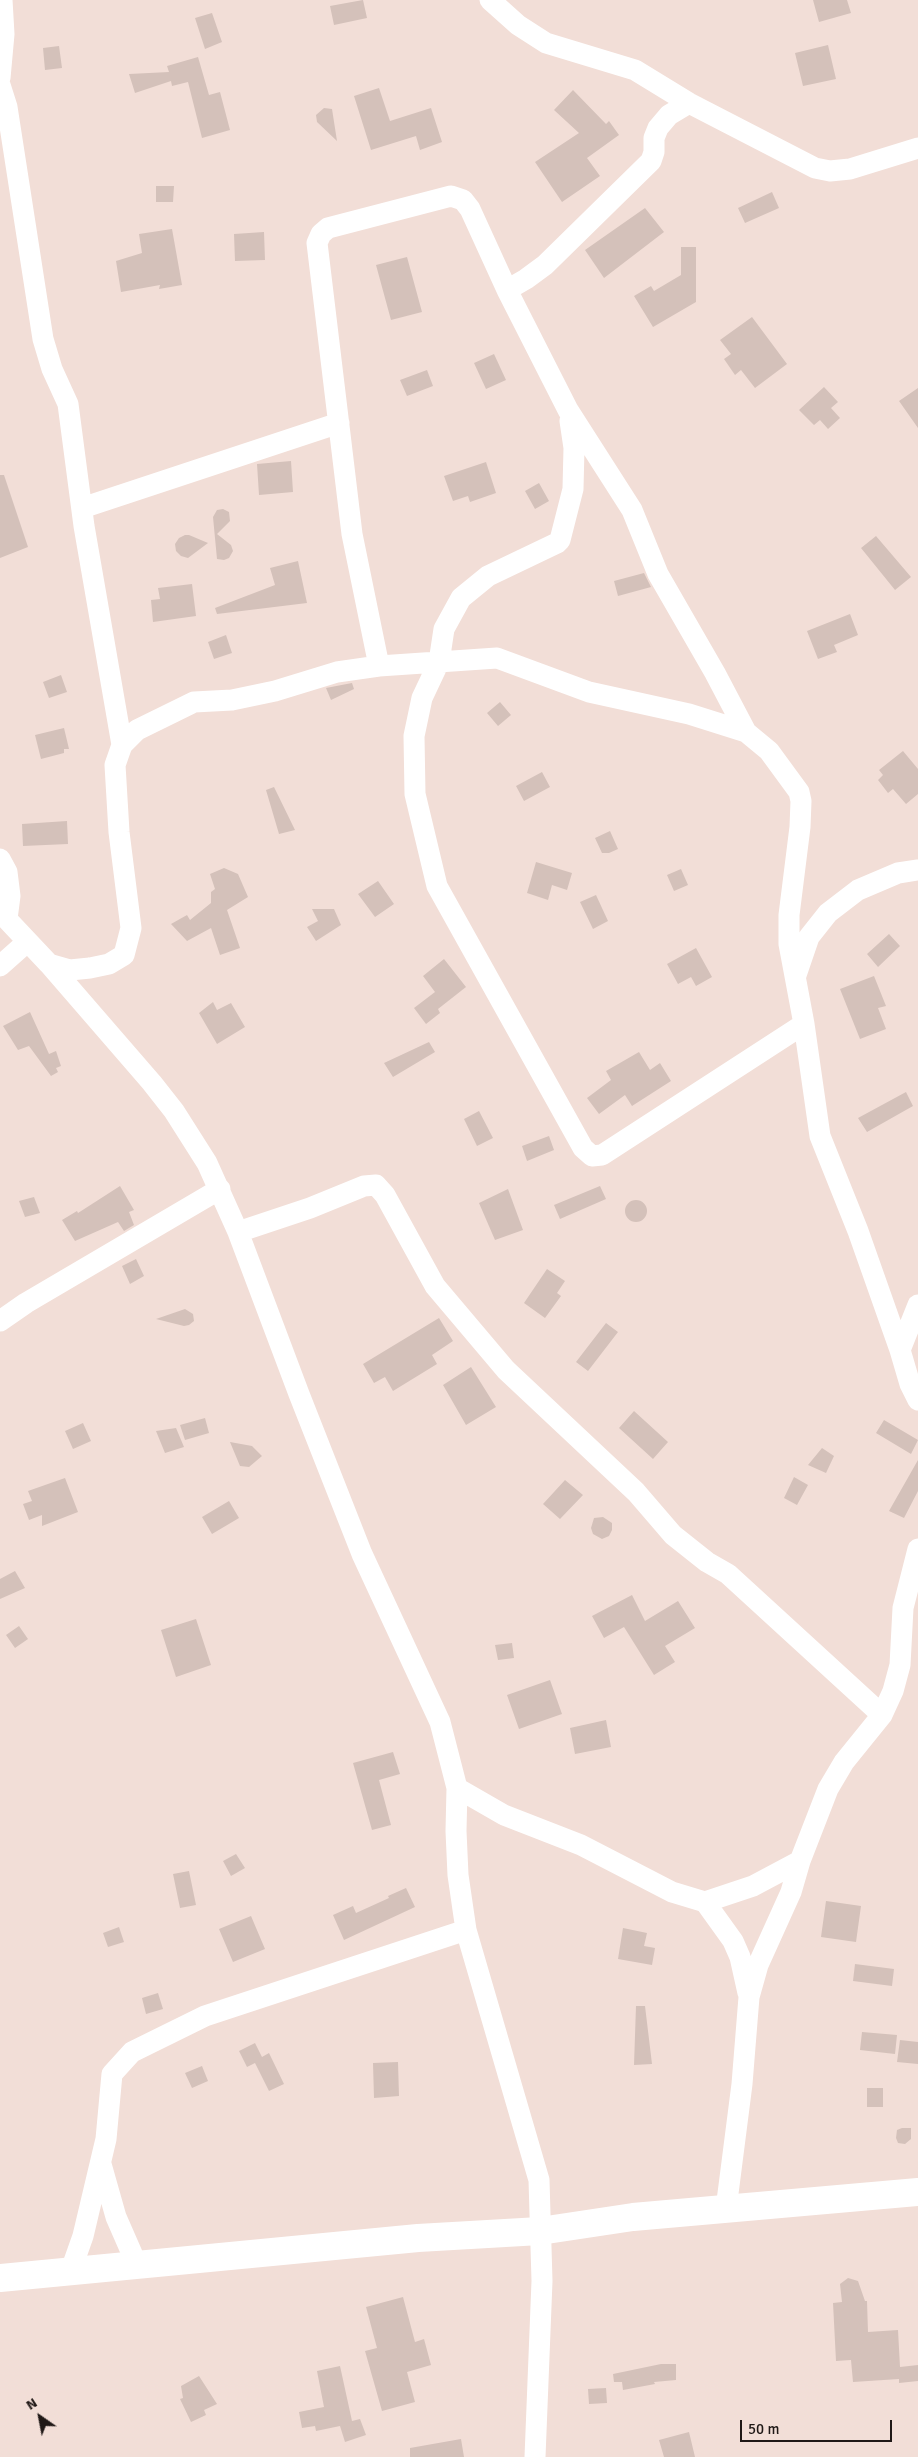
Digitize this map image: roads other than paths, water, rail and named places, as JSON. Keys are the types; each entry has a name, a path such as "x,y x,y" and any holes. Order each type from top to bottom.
{"street":[{"path":"0,78 4,34 2,0"},
{"path":"490,0 518,25 546,43 635,70 689,103 814,168 830,171 850,169 918,148"},
{"path":"0,86 7,107 43,339 52,368 68,404 82,508 122,745"},
{"path":"507,290 545,265 651,160 654,152 654,138 658,128 669,115 689,103"},
{"path":"379,666 352,534 318,243 321,234 328,228 451,196 463,200 470,209 507,290 568,410 632,510 666,591 715,673 746,732"},
{"path":"568,410 574,448 573,481 563,533 557,543 488,576 461,598 444,629 439,662 422,698 414,736 415,794 435,880 592,1156 602,1155 804,1024"},
{"path":"82,508 339,423"},
{"path":"49,964 70,970 90,968 108,964 124,955 131,928 119,832 115,765 122,745 138,730 194,702 232,700 275,691 338,672 379,666 497,658 589,692 689,714 746,732 769,750 794,782 801,801 789,915 789,944 804,1024 820,1136 858,1231 910,1384 918,1400"},
{"path":"0,859 7,872 10,896 4,916 49,964 174,1111 193,1138 220,1188 362,1554 440,1722 457,1788 458,1875 466,1930 539,2180 542,2281 535,2457"},
{"path":"796,976 809,937 828,913 858,890 898,873 918,870"},
{"path":"0,966 27,942"},
{"path":"238,1232 310,1208 364,1186 376,1186 385,1195 435,1286 506,1370 636,1492 673,1535 707,1562 728,1574 882,1715"},
{"path":"0,1321 220,1188"},
{"path":"900,1350 918,1305"},
{"path":"726,2209 742,2084 749,1996 758,1964 791,1892 800,1861 828,1790 840,1769 882,1715 893,1691 900,1665 903,1608 918,1549"},
{"path":"457,1788 504,1815 581,1845 672,1892 705,1902 753,1886 800,1861"},
{"path":"705,1902 732,1941 740,1957 749,1996"},
{"path":"71,2270 83,2236 106,2139 112,2074 132,2052 205,2016 466,1930"},
{"path":"101,2161 116,2217 136,2265"},
{"path":"0,2278 418,2238 540,2230 633,2217 918,2192"}]}
